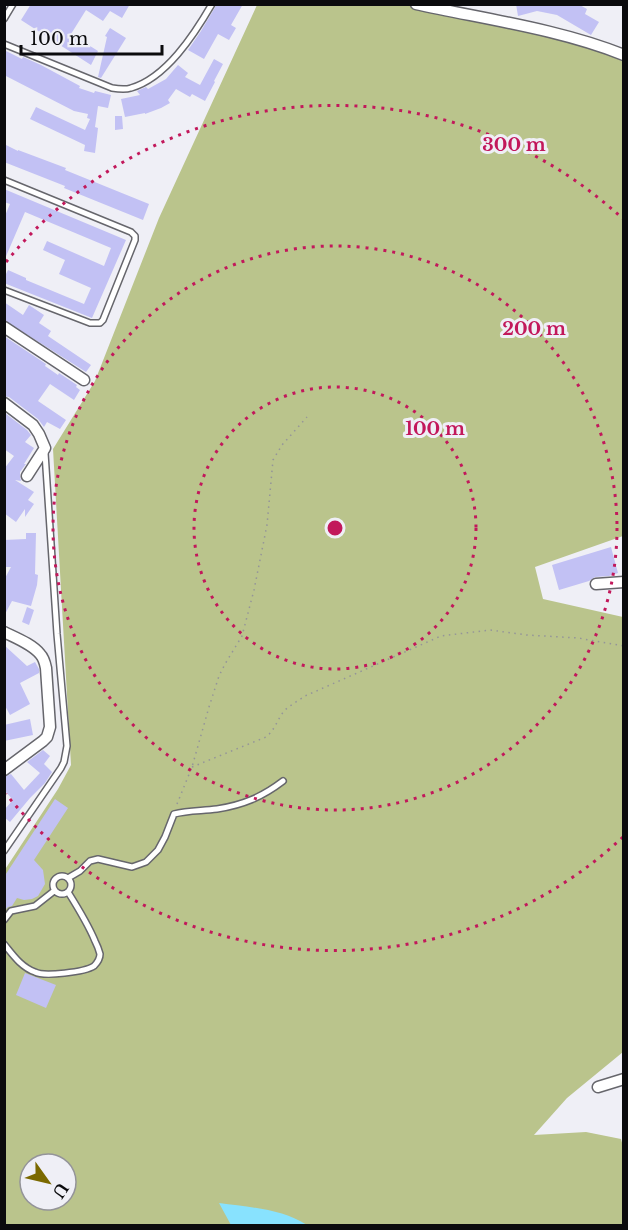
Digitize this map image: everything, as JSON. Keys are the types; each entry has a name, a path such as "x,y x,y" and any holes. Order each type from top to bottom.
{"street":[{"path":"416,4 559,34 602,46 624,55"},
{"path":"4,327 84,380"},
{"path":"4,403 33,425 45,448 27,476"},
{"path":"596,584 624,582"},
{"path":"4,632 34,649 44,659 50,727 43,741 4,770"},
{"path":"598,1087 624,1079"}],"lane":[{"path":"4,20 14,4"},
{"path":"4,44 112,88 129,89 151,80 175,58 203,21 212,4"},
{"path":"4,180 131,232 135,240 103,320 100,322 90,323 4,290"},
{"path":"4,851 61,768 67,746 45,448"},
{"path":"54,891 53,884 57,878 64,876 68,878 90,861 98,859 132,867 146,862 158,850 174,813 242,804 265,794 283,781"},
{"path":"54,891 59,894 68,892 71,885 68,878"},
{"path":"4,920 11,911 35,906 54,891"},
{"path":"4,944 18,962 36,973 53,975 92,967 99,960 100,953 88,925 68,892"}],"path":[{"path":"174,813 192,767 219,676 242,636 267,525 273,460 282,445 307,417"},
{"path":"192,767 266,737 273,731 284,712 305,696 441,636 490,630 578,638 624,646"}],"green space":[{"path":"257,5 431,5 623,53 623,536 535,567 543,599 623,617 623,1052 567,1098 534,1135 586,1132 621,1139 624,1150 623,1225 5,1225 4,871 58,789 71,765 53,449 95,381 159,218"}],"water":[{"path":"219,1203 276,1212 307,1225 231,1225"}],"building":[{"path":"31,4 130,4 122,18 110,11 103,21 86,10 71,34 98,51 91,65 21,20"},
{"path":"217,4 243,4 231,25 236,28 229,40 218,34 204,59 188,50"},
{"path":"516,4 578,4 587,9 585,14 599,22 591,35 557,15 537,11 518,16"},
{"path":"110,28 126,38 101,78 98,77 107,37 105,36"},
{"path":"4,50 41,65 80,86 79,88 111,95 108,108 98,106 95,153 84,151 85,145 30,119 36,107 85,130 90,119 87,118 88,114 74,111 4,75"},
{"path":"214,59 223,64 205,101 192,94 190,97 176,89 168,100 170,103 161,108 145,114 125,117 121,99 140,95 137,91 146,87 148,89 166,79 178,65 188,73 185,77 200,85"},
{"path":"115,116 122,116 123,129 115,130"},
{"path":"4,144 149,204 143,220 4,162"},
{"path":"4,189 126,240 92,318 4,283 4,278 8,270 84,304 91,288 59,274 65,260 43,250 47,241 104,266 111,248 25,212 4,261 4,218 10,204 4,202"},
{"path":"4,302 23,315 29,305 44,315 39,323 51,331 48,336 91,365 86,372 4,320"},
{"path":"4,336 46,364 45,366 58,375 59,373 77,385 76,387 80,390 74,400 50,384 38,401 66,420 60,429 47,422 44,427 38,419 9,397 4,396"},
{"path":"5,413 27,430 31,435 25,442 34,448 20,472 21,481 15,480 34,492 28,500 34,504 25,517 25,509 16,522 4,513 4,469 14,456 4,449"},
{"path":"26,533 36,533 37,585 31,606 12,601 4,616 4,580 11,567 5,567 4,540 26,539"},
{"path":"611,547 618,573 595,577 559,590 552,565"},
{"path":"27,607 34,610 29,625 22,622"},
{"path":"4,645 27,666 35,662 39,669 39,673 20,683 30,704 10,715 4,704"},
{"path":"30,719 33,735 4,741 4,725"},
{"path":"43,750 50,756 44,764 52,772 10,822 4,817 4,810 13,800 4,790 4,777 11,774 24,790 40,773 27,762"},
{"path":"55,799 68,808 34,860 43,870 45,884 38,896 24,900 17,898 12,906 4,911 4,877"},
{"path":"25,973 56,985 46,1008 16,995"}]}
